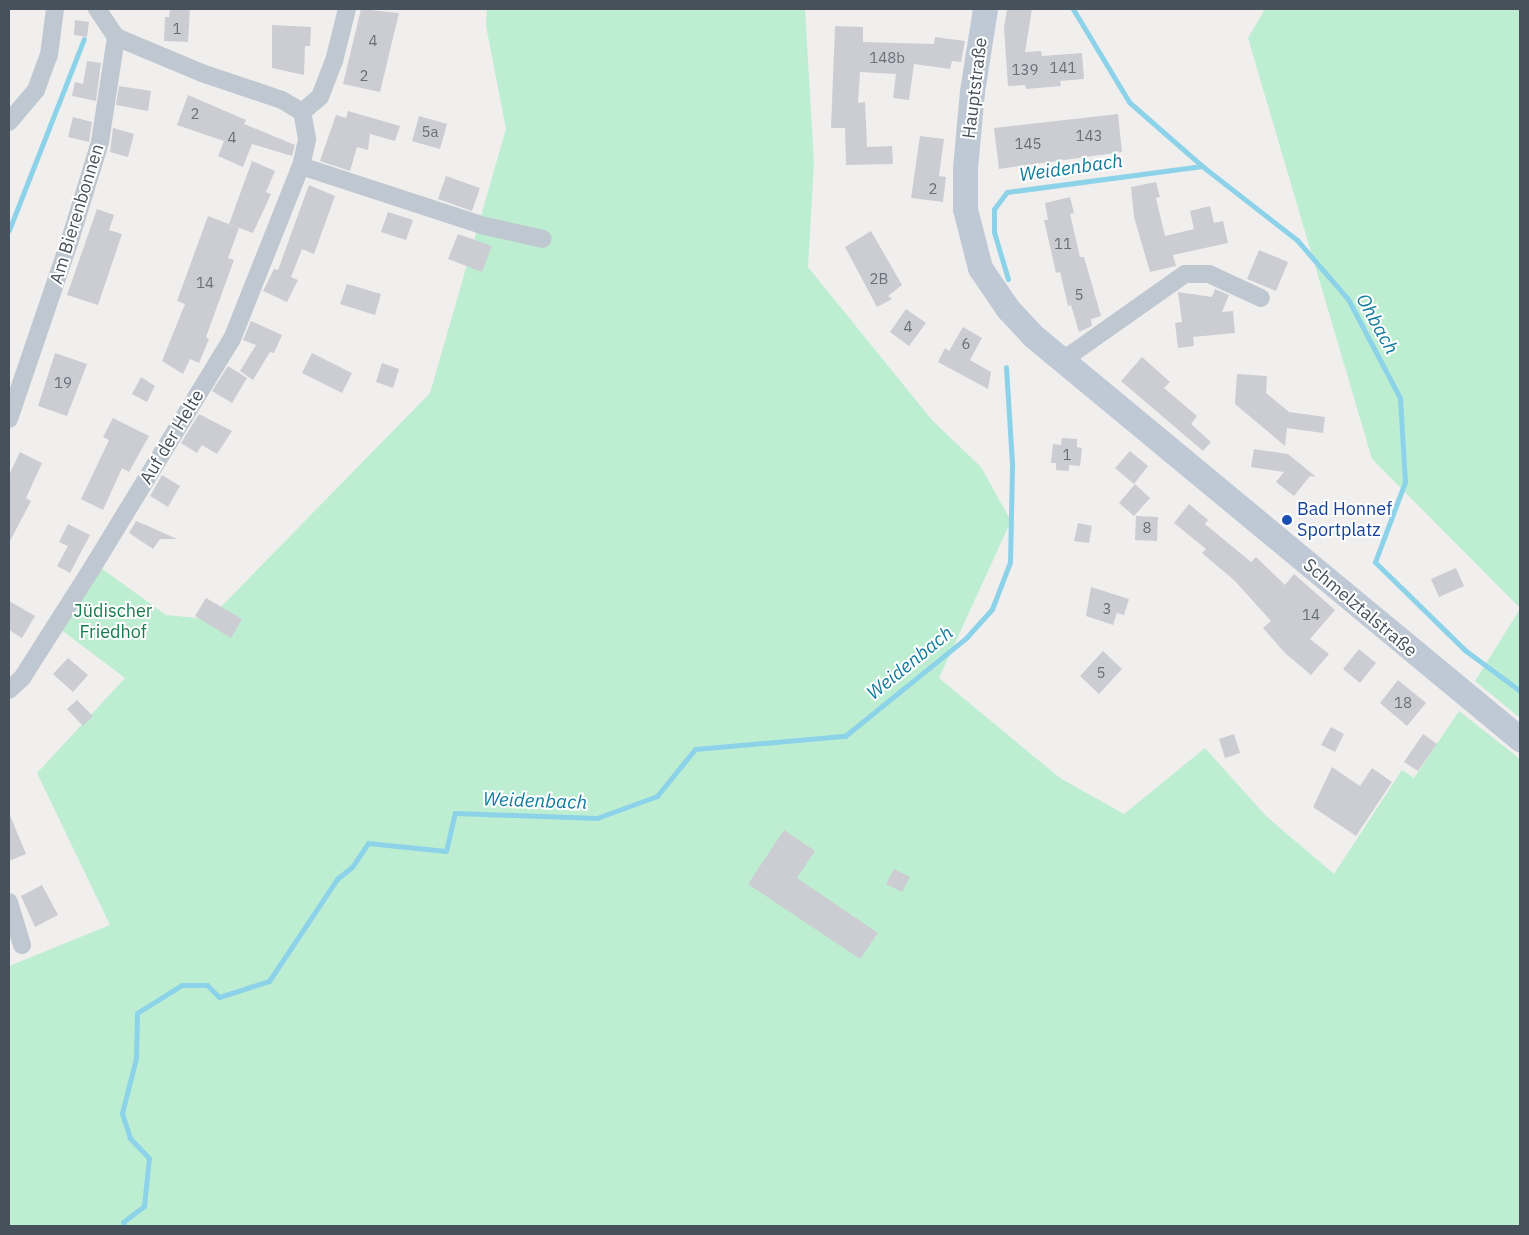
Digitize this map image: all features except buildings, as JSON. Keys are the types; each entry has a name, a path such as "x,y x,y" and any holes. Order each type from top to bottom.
{"main road":[{"name":"Hauptstraße","path":"965,168 972,91 985,9"},
{"name":"Schmelztalstraße","path":"965,168 967,227 980,268 1008,308 1063,360 1520,740"}],"street":[{"path":"9,122 36,90 49,56 55,9"},
{"path":"97,9 116,37 202,73 282,100 302,112 320,97 334,62 347,9"},
{"name":"Am Bierenbonnen","path":"9,419 69,243 100,142 116,37"},
{"name":"Auf der Helte","path":"9,690 22,678 92,568 232,339 301,166 307,139 302,112"},
{"path":"301,166 485,226 543,239"},
{"path":"1063,360 1185,274 1210,274 1261,298"},
{"path":"9,902 22,945"}],"green space":[{"name":"Jüdischer Friedhof","path":"487,9 805,9 814,163 808,267 932,420 981,467 1011,521 939,678 1060,778 1124,814 1205,748 1266,816 1334,874 1402,770 1414,778 1459,711 1520,759 1520,1226 9,1226 9,966 110,925 37,773 125,678 60,629 101,568 166,615 209,619 430,393 506,129 486,26"},
{"path":"1265,9 1520,9 1520,608 1372,459 1248,38"},
{"path":"1520,609 1520,718 1475,681"}],"waterway":[{"name":"Ohbach","path":"1073,9 1129,102 1202,166 1297,240 1348,299 1400,398 1405,482 1375,562 1466,651 1520,691"},
{"path":"9,230 84,39"},
{"name":"Weidenbach","path":"1008,279 994,232 994,209 1007,192 1202,166"},
{"name":"Weidenbach","path":"124,1226 123,1222 144,1206 149,1158 130,1138 122,1113 136,1058 137,1013 182,985 207,985 219,997 269,981 337,879 352,867 368,843 446,851 455,813 597,818 657,796 695,749 845,736 966,638 992,609 1010,562 1012,463 1006,367"}],"place":[{"name":"Bad Honnef Sportplatz","path":"1287,520"}]}
